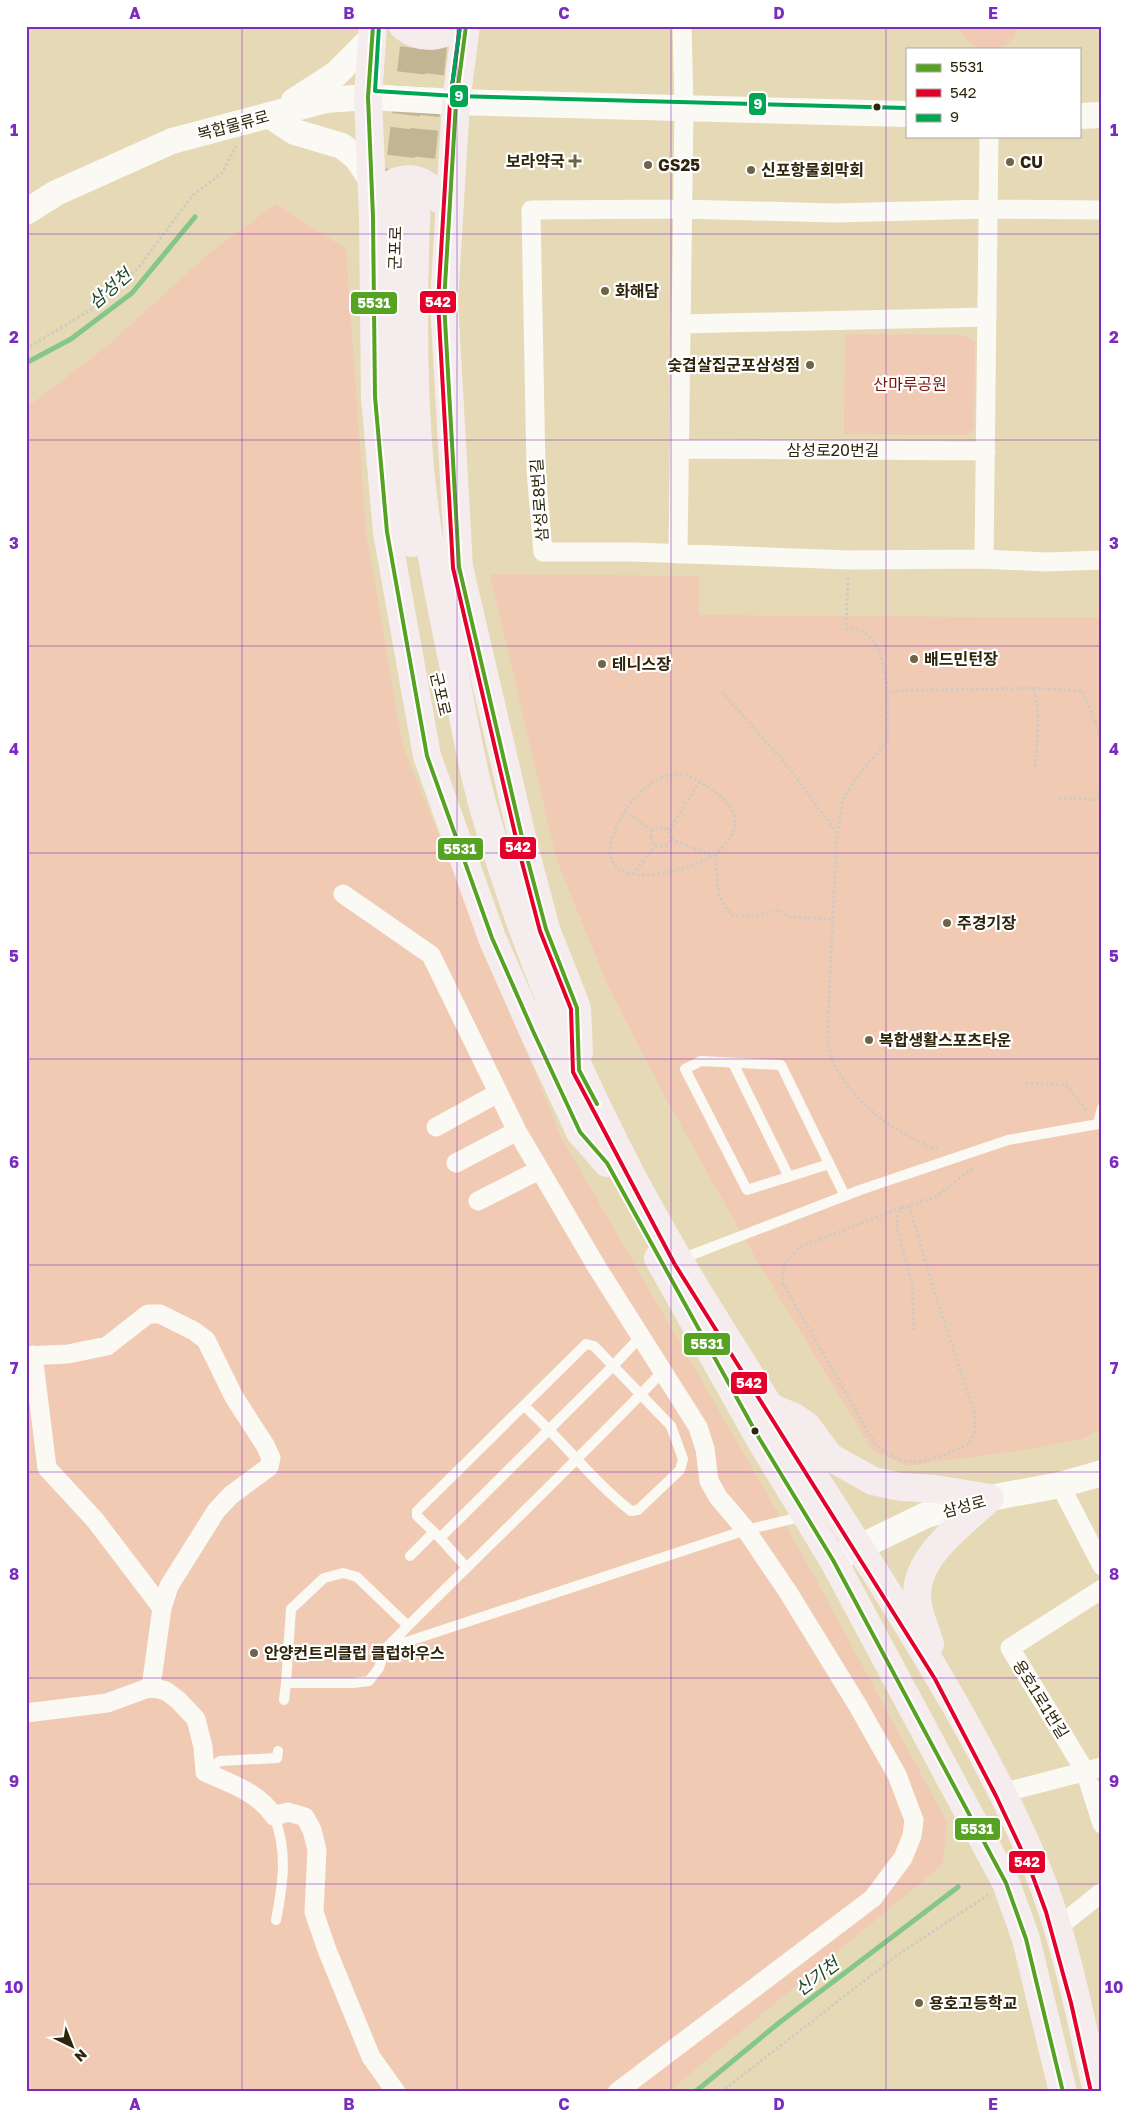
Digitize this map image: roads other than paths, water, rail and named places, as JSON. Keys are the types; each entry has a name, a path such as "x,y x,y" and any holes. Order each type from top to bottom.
{"main road":[{"path":"403,26 410,32 429,37 437,35 453,26"},
{"name":"군포로","path":"466,26 456,102 444,302 459,568 546,929 577,1008 579,1070"},
{"name":"군포로","path":"372,32 368,97 412,302 418,448 436,578 482,805 521,927 579,1070 679,1260 940,1676 1002,1793 1035,1864 1057,1928 1097,2092"},
{"path":"389,194 385,185 398,180 422,181 432,187 449,212"},
{"name":"군포로","path":"389,194 394,392 398,460 438,684 465,797 508,930 546,1034 607,1163 687,1312 758,1438 792,1490 806,1517 833,1560 1006,1883 1026,1939 1063,2092"},
{"name":"군포로","path":"389,194 375,397 387,532 427,756 492,938 522,1006 580,1132 607,1163"},
{"path":"687,1312 705,1321 746,1385 750,1388 755,1383"},
{"path":"770,1407 794,1417 807,1426 830,1457 873,1481 901,1487 936,1489 990,1498"},
{"path":"940,1676 916,1596 919,1582 927,1563 938,1548 990,1498"}],"street":[{"path":"682,26 684,108 678,554 849,560 984,559 1046,562 1102,560"},
{"path":"266,116 336,74 372,32"},
{"name":"복합물류로","path":"26,212 56,194 172,141 326,100 368,97 456,102"},
{"path":"456,102 906,114"},
{"path":"1080,116 1102,115"},
{"path":"266,116 295,132 342,146 356,157 389,194"},
{"path":"984,559 989,138"},
{"path":"682,209 834,213 988,209 1102,210"},
{"name":"삼성로8번길","path":"678,554 543,552 536,470 530,210 682,209"},
{"path":"681,324 987,317"},
{"name":"삼성로20번길","path":"680,450 986,451"},
{"path":"343,894 431,956 517,1131 598,1269 664,1370 702,1437 709,1481 718,1497 746,1530 788,1592 858,1706 897,1775 914,1820 912,1836 903,1858 873,1898 617,2092"},
{"path":"436,1127 498,1093"},
{"path":"456,1163 517,1131"},
{"path":"478,1201 539,1170"},
{"path":"151,1687 162,1608 168,1586 216,1511 232,1495 269,1467 271,1458 265,1444 234,1397 206,1340 194,1331 160,1314 148,1314 107,1346 68,1354 30,1356 47,1468 95,1520 162,1608"},
{"name":"삼성로","path":"833,1560 859,1546 926,1516 990,1498 1060,1485 1102,1473"},
{"path":"1060,1485 1102,1566"},
{"name":"용호1로1번길","path":"1102,1590 1010,1648 1093,1769 1102,1824"},
{"path":"26,1713 107,1703 151,1687 166,1691 178,1700 196,1719 203,1747 205,1772 254,1794 265,1803 274,1816 288,1812 305,1818 312,1830 317,1850 314,1912 370,2057 396,2092"},
{"path":"1002,1793 1093,1769"},
{"path":"1057,1928 1102,1892"}],"lane":[{"path":"829,1164 747,1190 685,1069 701,1061 781,1065 845,1196"},
{"path":"733,1063 789,1177"},
{"path":"679,1260 845,1196 1008,1140 1100,1124 1102,1108"},
{"path":"410,1556 437,1535 551,1429 642,1335"},
{"path":"466,1567 417,1516 417,1511 586,1344 594,1346 671,1426 683,1459 680,1470 638,1510 631,1511 578,1461 551,1429 524,1406"},
{"path":"286,1683 353,1684 369,1681 380,1668 385,1649 466,1567 578,1461 664,1370"},
{"path":"385,1649 746,1530 806,1517 835,1508"},
{"path":"284,1700 291,1609 324,1578 344,1574 357,1578 408,1626"},
{"path":"205,1772 220,1761 277,1758 278,1751"},
{"path":"274,1816 282,1836 284,1859 283,1886 276,1920"}],"waterway":[{"name":"삼성천","path":"26,363 71,339 132,293 195,217"},
{"name":"신기천","path":"695,2092 780,2022 958,1887"}],"tunnel":[{"path":"417,199 435,26"},
{"path":"396,198 414,48"}],"place":[{"name":"보라약국","path":"575,161"},
{"name":"CU","path":"1010,162"},
{"name":"GS25","path":"648,165"},
{"name":"신포항물회막회","path":"751,170"},
{"name":"화해담","path":"605,291"},
{"name":"숯겹살집군포삼성점","path":"810,365"},
{"name":"배드민턴장","path":"914,659"},
{"name":"테니스장","path":"602,664"},
{"name":"주경기장","path":"947,923"},
{"name":"복합생활스포츠타운","path":"869,1040"},
{"name":"안양컨트리클럽 클럽하우스","path":"254,1653"},
{"name":"용호고등학교","path":"919,2003"}],"park label":[{"name":"산마루공원","path":"910,384"}]}
